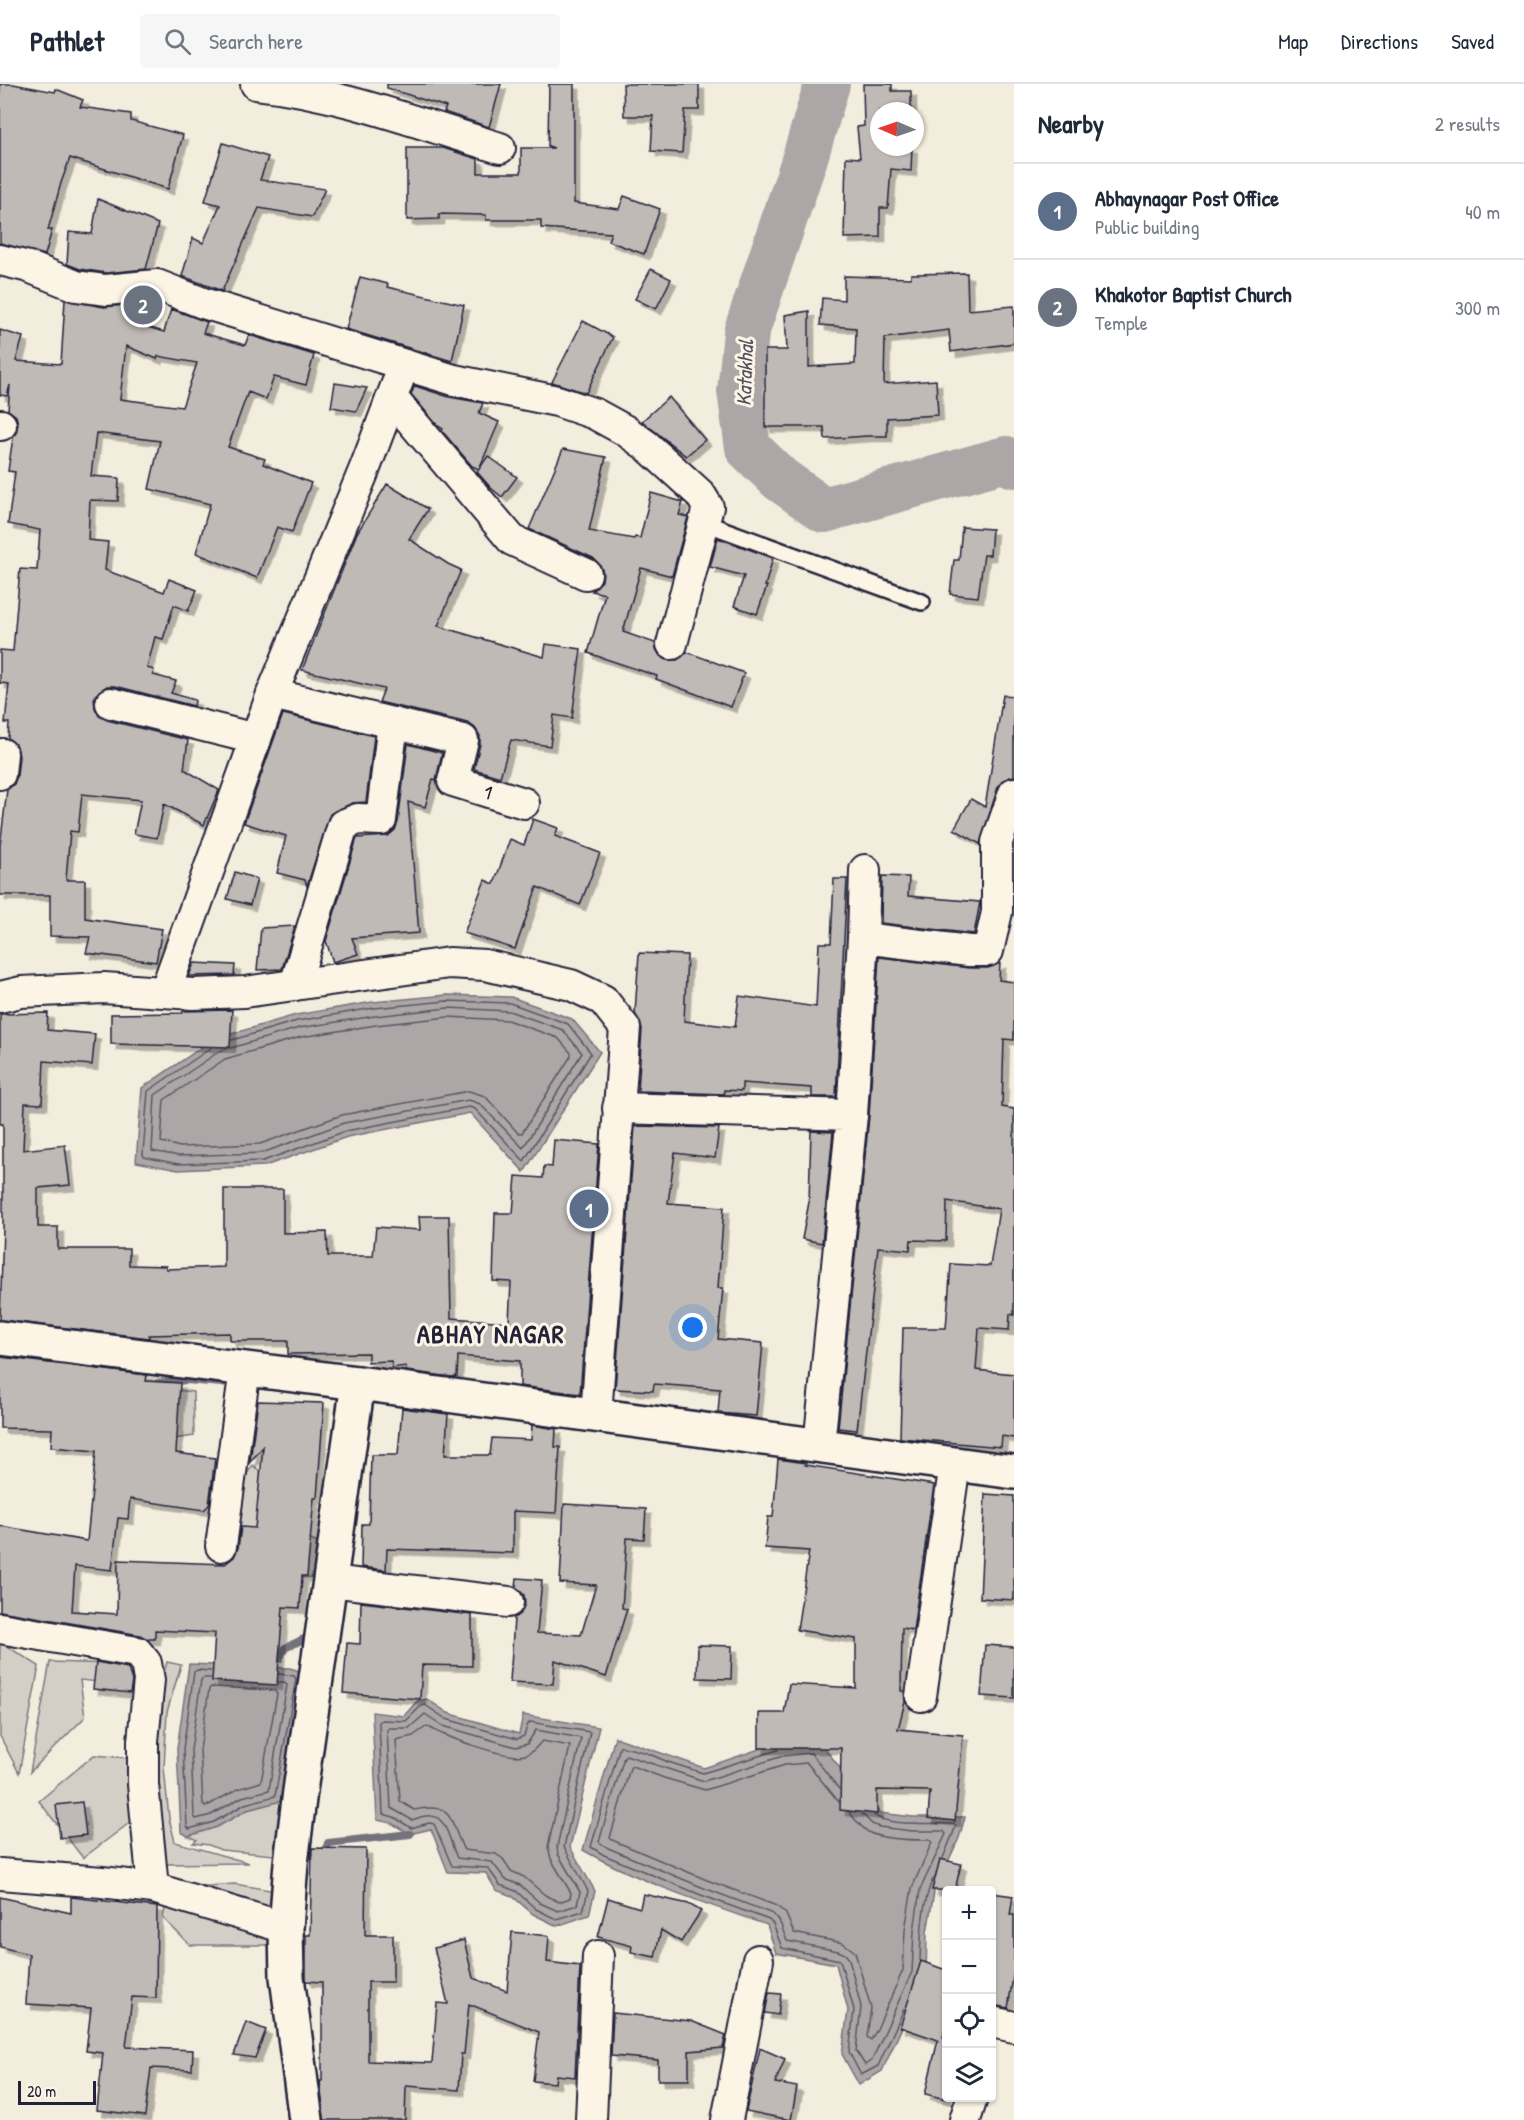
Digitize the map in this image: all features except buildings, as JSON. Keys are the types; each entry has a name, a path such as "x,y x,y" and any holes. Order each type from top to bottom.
{"street":[{"path":"256,84 289,88 344,100 500,148"},
{"path":"0,260 29,267 76,286 106,290 157,285 203,303 404,365 484,387 557,401 595,414 626,431 700,494 708,507 672,644"},
{"path":"165,992 272,694 404,365"},
{"path":"392,398 512,540 586,574"},
{"path":"272,694 393,723 381,820 358,819 343,825 295,985"},
{"path":"111,703 256,739"},
{"name":"1","path":"393,723 464,740 453,781 524,803"},
{"path":"863,938 969,951 988,951 997,912 997,843 1014,794"},
{"path":"819,1446 852,1115 865,870"},
{"path":"0,997 21,992 104,988 193,994 245,992 449,963 485,965 571,985 603,1000 625,1028 596,1415"},
{"path":"618,1108 852,1115"},
{"path":"0,1338 358,1383 1014,1472"},
{"path":"221,1546 245,1369"},
{"path":"306,2120 287,1977 286,1928 291,1863 358,1383"},
{"path":"921,1696 955,1464"},
{"path":"330,1581 508,1602"},
{"path":"0,1628 137,1652 146,1663 149,1680 143,1741 143,1784 153,1888"},
{"path":"0,1875 153,1888 286,1928"},
{"path":"591,2120 598,1956"},
{"path":"727,2120 758,1960"},
{"path":"996,2023 1014,2027"},
{"path":"965,2120 970,2102"}],"lane":[{"path":"705,523 922,602"}],"shaded area":[{"path":"133,1371 166,1374 165,1388 193,1392 194,1436 166,1440 120,1424"},
{"path":"253,1465 271,1481 260,1518 322,1545 316,1577 293,1578 234,1592 227,1549 233,1493"},
{"path":"0,1642 39,1666 19,1773 0,1736"},
{"path":"50,1662 111,1664 109,1683 80,1680 85,1717 30,1772"},
{"path":"167,1662 181,1665 167,1712 164,1768 169,1818 175,1842 249,1863 159,1864 154,1708"},
{"path":"94,1755 139,1759 140,1815 83,1858 39,1801"},
{"path":"281,1801 274,1855 221,1850 209,1845 193,1843 197,1840 188,1836 217,1827 247,1810"},
{"path":"234,1884 282,1892 273,1945 190,1945 163,1918 169,1889"}],"water":[{"path":"447,995 511,997 572,1019 600,1052 524,1172 470,1113 347,1137 265,1166 178,1170 136,1162 142,1088 214,1039 296,1015 373,1002"},
{"path":"189,1664 290,1668 303,1672 281,1801 247,1810 217,1827 188,1836 181,1832 177,1749"},
{"path":"427,1699 448,1713 519,1734 523,1715 599,1727 570,1847 595,1891 589,1915 557,1926 533,1914 512,1896 496,1890 486,1873 448,1872 431,1829 410,1834 391,1823 377,1820 372,1712 404,1716 417,1701"},
{"path":"615,1737 704,1768 780,1742 818,1739 849,1780 880,1813 913,1817 965,1817 959,1838 934,1892 927,1932 926,1975 882,2071 859,2085 842,2054 848,2010 836,1964 776,1953 767,1925 649,1882 583,1850"}],"waterway":[{"name":"Katakhal","path":"827,84 804,161 746,333 740,391 748,448 780,479 824,510 1006,459 1014,465"},
{"path":"0,1359 43,1360 103,1370"},
{"path":"158,1383 187,1380 222,1383"},
{"path":"272,1661 279,1659 285,1648 312,1635"},
{"path":"324,1856 328,1843 410,1834"}],"place":[{"name":"Khakotor Baptist Church","path":"143,305"},
{"name":"Abhaynagar Post Office","path":"589,1209"}],"district":[{"name":"ABHAY NAGAR","path":"491,1334"}]}
